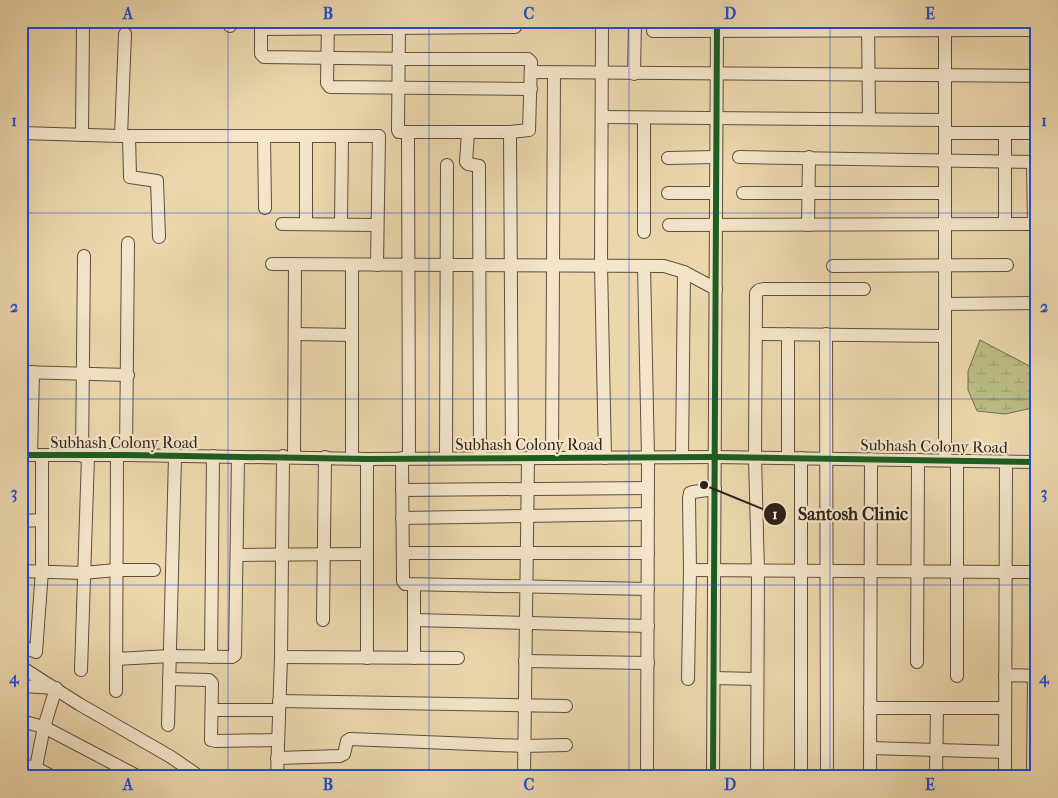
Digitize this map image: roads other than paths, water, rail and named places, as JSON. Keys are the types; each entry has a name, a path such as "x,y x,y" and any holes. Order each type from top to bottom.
{"street":[{"path":"82,136 84,21"},
{"path":"602,21 601,265 605,458"},
{"path":"634,74 635,21"},
{"path":"328,24 327,83 330,86 531,89"},
{"path":"399,24 399,59 398,88 398,130 402,133 468,133 529,130 531,62 528,59 399,59 264,57 261,54 261,25 399,24 515,27"},
{"path":"714,777 717,26"},
{"path":"653,31 717,26 945,26 1037,30"},
{"path":"868,119 869,26"},
{"path":"945,26 945,336 957,572 957,676"},
{"path":"125,34 125,136 130,177 157,181 159,237"},
{"path":"531,72 717,75 1037,76"},
{"path":"552,458 554,73"},
{"path":"602,117 868,119 1005,133 1037,133"},
{"path":"644,118 644,232"},
{"path":"510,132 512,458"},
{"path":"21,133 82,136 379,136 377,265"},
{"path":"408,133 405,458 402,490 403,581 405,584 414,585 648,589"},
{"path":"468,133 466,162 479,166 480,458"},
{"path":"1005,133 1005,224"},
{"path":"264,136 265,208"},
{"path":"306,136 306,224"},
{"path":"341,224 342,136"},
{"path":"668,158 716,157"},
{"path":"669,225 1035,224 1035,162 739,157"},
{"path":"808,225 809,157"},
{"path":"446,458 447,166"},
{"path":"668,193 716,193"},
{"path":"743,193 945,193"},
{"path":"282,224 377,225"},
{"path":"116,691 116,570 128,375 128,242"},
{"path":"81,670 85,456 83,373 84,256"},
{"path":"272,264 664,266 684,272 716,289"},
{"path":"277,777 282,554 295,334 295,264"},
{"path":"352,265 352,458"},
{"path":"644,266 648,458 647,777"},
{"path":"833,266 1007,266"},
{"path":"1036,365 1037,270"},
{"path":"682,457 684,272"},
{"path":"757,777 756,293 759,290 864,289"},
{"path":"945,304 1037,303"},
{"path":"295,334 352,335"},
{"path":"756,334 945,336"},
{"path":"788,334 801,571 801,777"},
{"path":"826,334 827,777"},
{"path":"21,646 36,652 42,571 42,520 32,455 27,372 128,375"},
{"name":"Subhash Colony Road","path":"32,455 325,458 715,457 1037,462"},
{"path":"168,725 175,456"},
{"path":"211,657 213,456"},
{"path":"116,658 170,656 232,657 236,655 238,457"},
{"path":"323,620 325,458"},
{"path":"367,458 367,658"},
{"path":"524,777 528,458"},
{"path":"870,777 871,459"},
{"path":"917,662 918,460"},
{"path":"1005,777 1006,461"},
{"path":"402,490 648,488"},
{"path":"688,679 689,494 715,489"},
{"path":"402,518 648,514"},
{"path":"21,521 42,520"},
{"path":"403,553 648,553"},
{"path":"237,555 367,554"},
{"path":"21,571 83,573 116,570 154,570"},
{"path":"690,570 1037,572"},
{"path":"414,585 414,658"},
{"path":"414,620 648,626"},
{"path":"281,657 458,658"},
{"path":"525,660 648,663"},
{"path":"21,667 79,704 172,757 200,777"},
{"path":"1005,675 1035,676 1033,777"},
{"path":"714,678 757,678"},
{"path":"169,679 211,681 213,685 211,738 214,741 278,740"},
{"path":"21,686 56,688"},
{"path":"35,772 44,727 56,688"},
{"path":"212,710 279,705 525,704 566,706"},
{"path":"870,708 1005,708"},
{"path":"936,777 937,708"},
{"path":"21,721 44,727 139,777"},
{"path":"277,758 340,756 344,754 346,741 350,739 524,746 566,745"},
{"path":"870,748 1005,752"},
{"path":"21,765 35,772 53,777"}],"place":[{"name":"Santosh Clinic","path":"704,485"}]}
